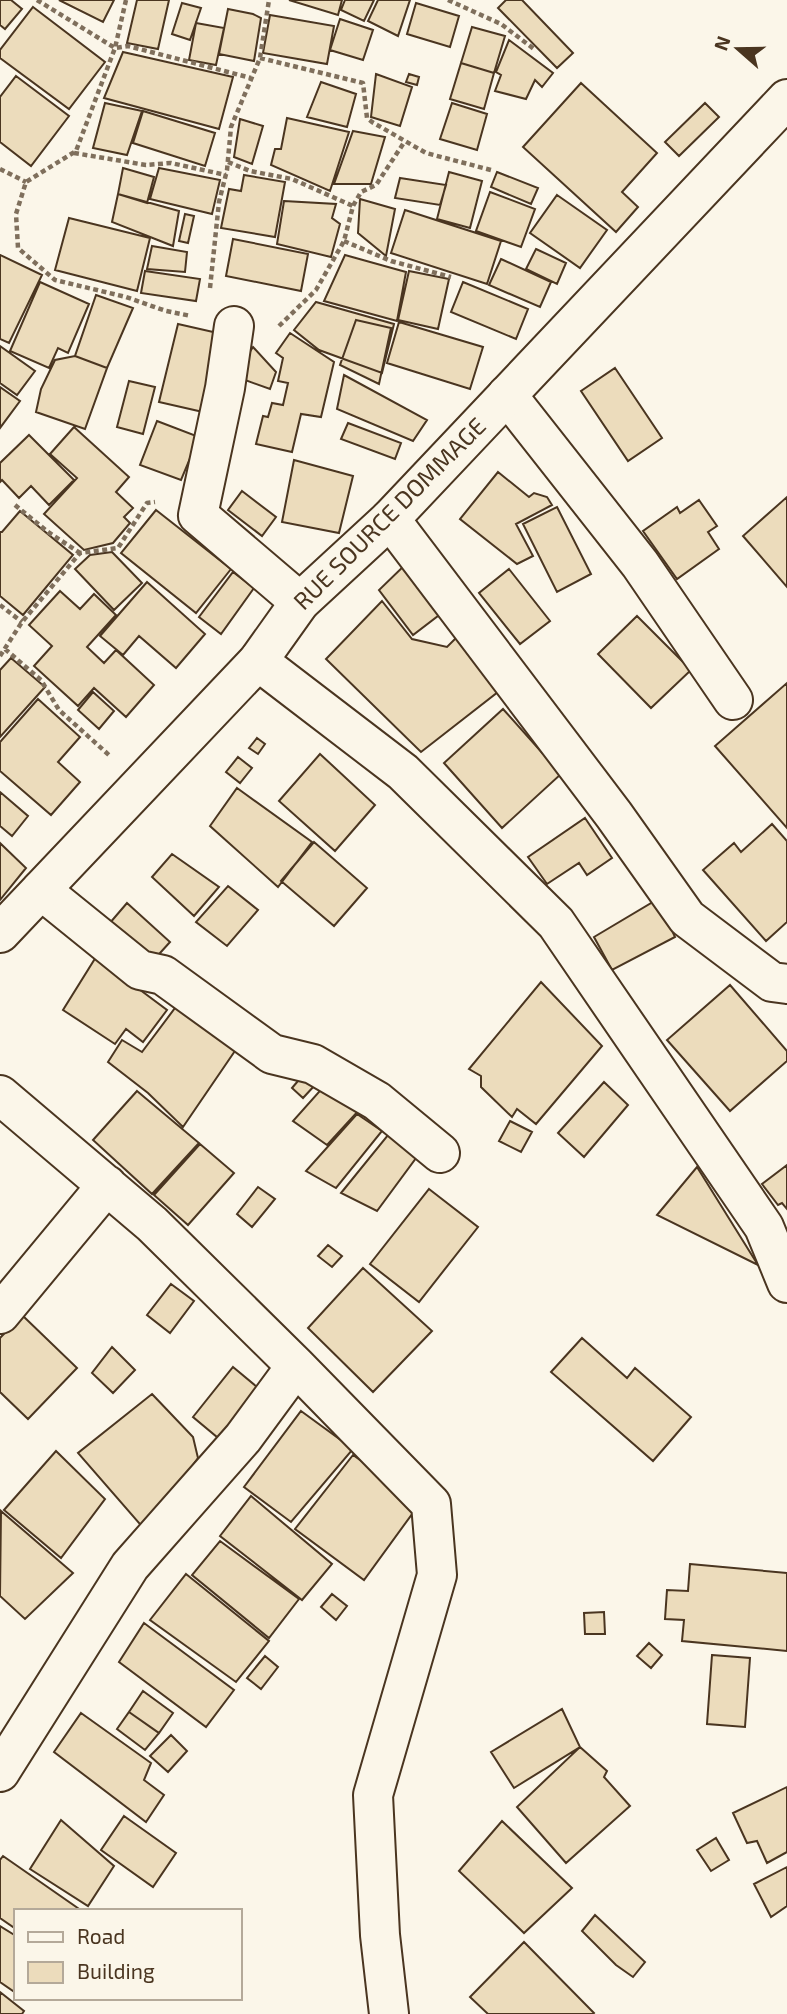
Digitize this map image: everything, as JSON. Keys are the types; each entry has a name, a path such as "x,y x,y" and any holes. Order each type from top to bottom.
{"street":[{"name":"RUE SOURCE DOMMAGE","path":"0,933 258,661 300,602 390,519 787,99"},
{"path":"220,323 225,388 198,515 300,602"},
{"path":"507,395 640,564 733,700"},
{"path":"390,519 614,815 687,918 772,982 787,984"},
{"path":"258,661 402,772 556,923 764,1227 787,1283"},
{"path":"40,890 140,970 163,975 272,1054 313,1064 377,1101 440,1153"},
{"path":"0,1095 152,1224 431,1504 437,1575 373,1795 380,1935 389,2014"},
{"path":"0,1314 107,1185"},
{"path":"0,1772 130,1566 243,1438 296,1366"}],"path":[{"path":"37,0 115,48 128,46 251,78"},
{"path":"126,0 115,48 74,153 26,182 16,214 18,248 55,280 126,297 166,312 220,323 281,326 316,290 344,241 361,192 376,185 405,141"},
{"path":"220,323 219,202 226,175 231,127 260,58 270,0"},
{"path":"449,0 501,24 534,49"},
{"path":"260,58 363,83 367,118 426,153 491,170"},
{"path":"74,153 146,165 171,163 226,175"},
{"path":"228,162 250,171 292,179 354,206"},
{"path":"0,169 26,182"},
{"path":"344,241 391,261 451,277"},
{"path":"15,505 48,532 80,553 117,548 147,503 202,495"},
{"path":"0,656 22,622 80,553"},
{"path":"0,605 22,622"},
{"path":"5,649 41,680 59,710 141,785"}],"building":[{"path":"0,0 11,0 22,9 5,29 0,25"},
{"path":"59,0 114,0 103,22"},
{"path":"137,0 169,0 158,49 127,43"},
{"path":"289,0 342,0 338,15"},
{"path":"345,0 374,0 364,21 341,10"},
{"path":"378,0 410,0 398,36 368,21"},
{"path":"506,0 522,0 573,53 557,68 498,8"},
{"path":"182,3 201,8 190,40 172,34"},
{"path":"416,3 459,16 450,47 407,34"},
{"path":"33,7 105,62 69,109 0,58 0,50"},
{"path":"228,9 261,18 254,61 219,54"},
{"path":"270,15 334,26 327,64 263,53"},
{"path":"340,19 373,30 363,60 330,50"},
{"path":"196,23 224,28 216,65 189,60"},
{"path":"472,27 505,36 494,73 461,63"},
{"path":"509,40 553,73 542,87 535,80 526,99 495,91 501,75 496,72"},
{"path":"123,52 233,77 219,129 104,98"},
{"path":"461,63 494,73 484,109 450,99"},
{"path":"376,74 412,87 400,126 371,117"},
{"path":"409,74 419,77 417,85 406,82"},
{"path":"16,76 69,116 31,166 0,142 0,97"},
{"path":"321,82 356,94 347,127 307,117"},
{"path":"581,83 657,153 622,192 638,207 616,232 523,147"},
{"path":"105,103 142,111 127,155 93,148"},
{"path":"452,103 487,114 477,150 440,139"},
{"path":"705,103 719,117 679,156 665,142"},
{"path":"143,111 215,133 205,166 133,143"},
{"path":"287,118 349,132 330,191 271,165 275,149 281,149"},
{"path":"240,119 263,126 252,164 234,157"},
{"path":"353,131 385,137 371,184 334,184"},
{"path":"123,168 154,177 147,203 118,194"},
{"path":"159,168 220,180 212,214 150,199"},
{"path":"449,172 482,181 470,228 437,219"},
{"path":"497,172 538,188 531,204 491,187"},
{"path":"244,175 285,182 275,237 221,228 229,189 241,191"},
{"path":"400,178 446,185 440,205 395,198"},
{"path":"490,192 535,209 521,247 476,231"},
{"path":"118,194 179,211 173,246 112,222"},
{"path":"557,195 607,230 580,268 530,233"},
{"path":"360,199 395,209 386,256 358,233"},
{"path":"284,201 336,204 332,218 340,224 331,257 277,244"},
{"path":"405,210 501,241 487,284 391,253"},
{"path":"185,214 194,216 188,243 179,241"},
{"path":"69,218 150,238 137,291 55,270"},
{"path":"233,239 308,254 301,291 226,276"},
{"path":"152,246 187,252 185,272 147,269"},
{"path":"536,249 566,263 557,284 526,269"},
{"path":"0,255 42,275 9,343 0,339"},
{"path":"345,255 406,272 397,321 324,301"},
{"path":"501,259 551,282 540,307 489,285"},
{"path":"145,271 200,279 196,301 141,293"},
{"path":"409,271 449,279 438,329 398,320"},
{"path":"40,282 89,304 68,353 58,348 49,368 10,351"},
{"path":"463,282 528,309 516,339 451,312"},
{"path":"96,295 133,308 107,368 75,356"},
{"path":"316,302 394,324 382,373 319,350 294,330"},
{"path":"356,320 391,328 379,384 340,365"},
{"path":"399,322 483,347 470,389 387,363"},
{"path":"178,324 222,334 203,412 159,402"},
{"path":"290,333 334,362 321,417 301,414 292,452 256,444 263,416 268,417 272,403 283,405 288,383 278,381 283,358 276,353"},
{"path":"0,346 35,371 17,395 0,383"},
{"path":"253,347 276,372 270,389 234,376"},
{"path":"75,356 107,368 85,429 36,412 41,389 55,360"},
{"path":"615,368 662,438 628,461 581,391"},
{"path":"344,375 427,420 413,441 337,409"},
{"path":"129,381 155,387 143,434 117,427"},
{"path":"0,387 20,401 0,428"},
{"path":"157,421 199,437 181,480 140,465"},
{"path":"348,423 401,443 395,459 341,439"},
{"path":"74,427 129,477 116,492 133,508 124,517 130,523 113,543 84,550 44,514 77,478 50,454"},
{"path":"29,435 74,480 49,505 31,486 19,498 2,480 0,482 0,463"},
{"path":"294,460 353,476 339,533 282,522"},
{"path":"498,472 529,497 534,493 547,497 552,505 516,524 533,556 517,564 460,519"},
{"path":"242,491 276,517 262,536 228,510"},
{"path":"787,497 787,587 743,536"},
{"path":"699,500 717,526 708,532 719,549 677,579 643,531 677,507 680,513"},
{"path":"557,507 591,574 557,592 523,524"},
{"path":"156,510 231,569 196,613 121,553"},
{"path":"20,511 73,555 23,615 0,596 0,532"},
{"path":"112,552 142,583 114,610 75,569 90,555"},
{"path":"409,561 447,609 413,635 379,590"},
{"path":"509,569 550,621 520,644 479,593"},
{"path":"233,572 254,588 221,634 199,617"},
{"path":"147,582 205,634 176,668 139,636 123,655 100,636"},
{"path":"60,591 80,609 94,594 116,615 87,647 104,663 116,650 154,685 126,717 94,688 78,706 34,666 52,646 29,625"},
{"path":"382,601 412,639 447,647 459,635 503,688 421,752 326,659"},
{"path":"637,616 691,670 651,708 598,654"},
{"path":"11,658 45,687 0,737 0,670"},
{"path":"787,683 787,828 715,746"},
{"path":"93,692 114,711 99,729 78,710"},
{"path":"38,699 80,737 58,762 80,782 51,815 0,771 0,742"},
{"path":"503,709 561,774 502,828 444,763"},
{"path":"257,738 265,744 258,754 249,748"},
{"path":"320,754 375,805 335,851 279,801"},
{"path":"238,757 252,768 240,783 226,772"},
{"path":"237,788 312,842 278,887 210,826"},
{"path":"0,792 28,816 12,836 0,826"},
{"path":"585,818 612,858 587,875 579,863 547,884 528,857"},
{"path":"772,824 787,841 787,922 766,941 703,870 734,843 741,852"},
{"path":"314,842 367,888 334,926 281,881"},
{"path":"0,843 26,868 0,900"},
{"path":"172,854 219,887 194,916 152,877"},
{"path":"228,886 258,910 227,946 196,922"},
{"path":"658,899 675,937 612,970 594,937"},
{"path":"127,903 170,942 151,963 109,924"},
{"path":"96,957 167,1010 143,1042 126,1029 115,1044 63,1010"},
{"path":"541,982 602,1046 536,1124 517,1109 512,1117 481,1087 481,1076 469,1069"},
{"path":"730,985 787,1051 787,1061 730,1111 667,1040"},
{"path":"181,1000 239,1045 183,1127 148,1093 108,1062 122,1040 142,1052"},
{"path":"303,1075 315,1085 303,1098 292,1088"},
{"path":"604,1082 628,1105 584,1157 558,1133"},
{"path":"326,1084 361,1108 327,1145 293,1121"},
{"path":"137,1091 199,1143 152,1194 93,1140"},
{"path":"357,1114 382,1131 336,1188 306,1171"},
{"path":"510,1121 532,1132 521,1152 499,1141"},
{"path":"388,1135 419,1154 377,1211 341,1193"},
{"path":"200,1144 234,1173 188,1225 154,1195"},
{"path":"787,1165 787,1209 782,1203 778,1205 762,1184"},
{"path":"697,1167 758,1265 657,1215"},
{"path":"258,1187 275,1199 252,1227 237,1214"},
{"path":"429,1189 478,1227 419,1302 370,1264"},
{"path":"328,1245 342,1256 332,1267 318,1256"},
{"path":"363,1268 432,1331 373,1392 308,1328"},
{"path":"171,1284 194,1301 170,1333 147,1315"},
{"path":"22,1315 77,1368 28,1419 0,1392 0,1338"},
{"path":"582,1338 627,1378 635,1368 691,1417 653,1461 551,1372"},
{"path":"112,1347 135,1370 113,1393 92,1373"},
{"path":"233,1367 263,1392 223,1442 193,1417"},
{"path":"152,1394 193,1437 198,1458 146,1531 78,1453"},
{"path":"301,1411 353,1449 291,1522 244,1487"},
{"path":"56,1451 105,1499 61,1558 4,1510"},
{"path":"353,1455 380,1474 415,1510 364,1580 295,1529"},
{"path":"251,1496 332,1564 302,1600 220,1536"},
{"path":"1,1511 73,1573 25,1619 0,1596"},
{"path":"220,1541 299,1599 269,1638 192,1575"},
{"path":"690,1564 787,1573 787,1651 682,1641 684,1620 665,1619 667,1590 688,1591"},
{"path":"186,1574 269,1641 236,1682 150,1620"},
{"path":"332,1594 347,1606 336,1620 321,1607"},
{"path":"604,1612 605,1634 585,1634 584,1613"},
{"path":"144,1623 234,1690 206,1727 119,1662"},
{"path":"649,1643 662,1655 651,1668 637,1656"},
{"path":"712,1655 750,1658 745,1727 707,1724"},
{"path":"265,1656 278,1667 261,1689 247,1678"},
{"path":"143,1691 173,1713 159,1733 129,1712"},
{"path":"562,1709 580,1747 514,1788 491,1752"},
{"path":"129,1712 159,1733 145,1750 117,1729"},
{"path":"81,1713 151,1763 144,1780 164,1795 146,1822 54,1752"},
{"path":"171,1735 187,1751 168,1772 150,1756"},
{"path":"580,1747 607,1771 604,1777 630,1806 566,1863 517,1807"},
{"path":"787,1787 787,1852 767,1863 757,1841 747,1843 733,1813"},
{"path":"124,1816 176,1853 153,1887 101,1850"},
{"path":"61,1820 114,1866 88,1906 30,1869"},
{"path":"502,1821 572,1888 524,1933 459,1871"},
{"path":"716,1838 729,1860 711,1871 697,1850"},
{"path":"3,1856 79,1909 14,1909 14,1928 0,1918 0,1860"},
{"path":"787,1867 787,1906 771,1917 754,1884"},
{"path":"595,1915 645,1962 633,1977 616,1965 582,1931"},
{"path":"0,1926 14,1935 14,1992 0,1982"},
{"path":"524,1942 593,2014 488,2014 470,1997"},
{"path":"0,1992 24,2011 22,2014 0,2014"}]}
